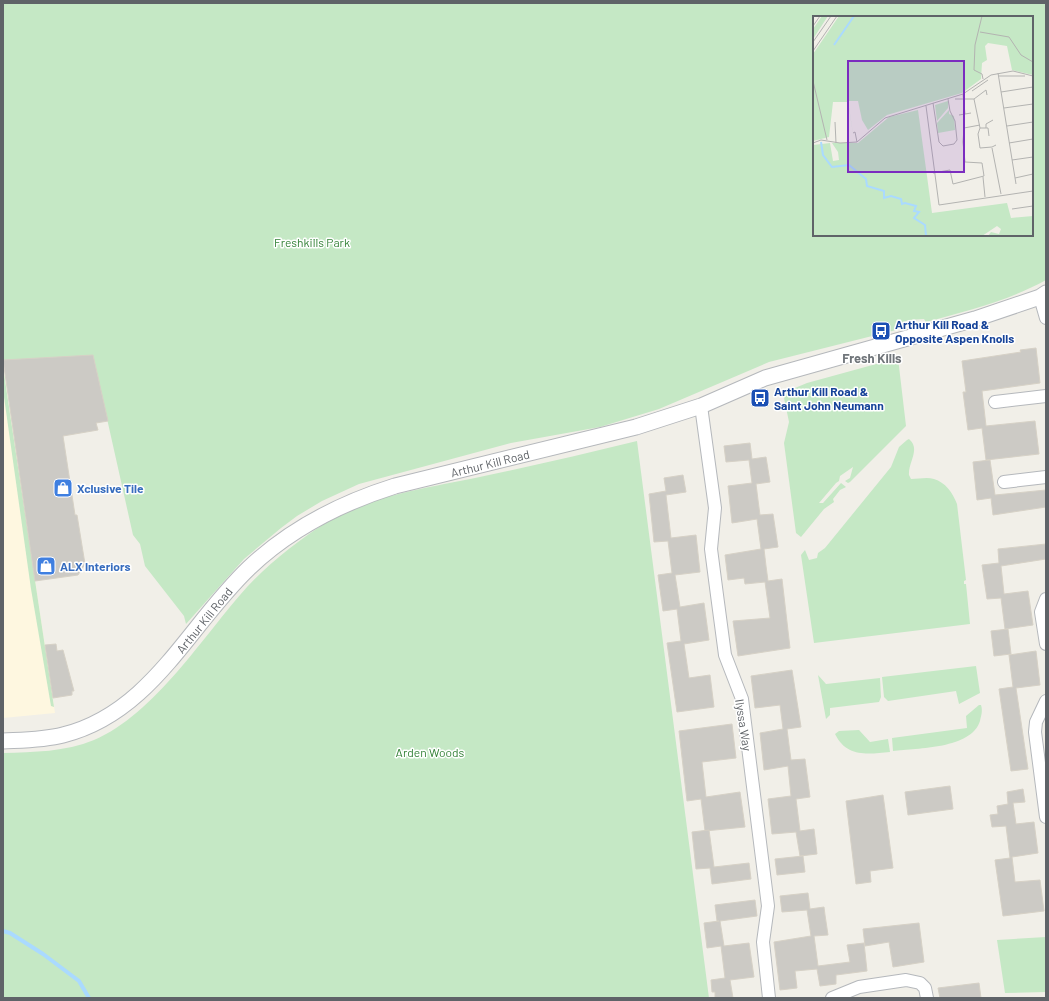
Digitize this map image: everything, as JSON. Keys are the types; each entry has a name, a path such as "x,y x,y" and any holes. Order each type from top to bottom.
{"street":[{"path":"1043,295 1046,318"},
{"name":"Arthur Kill Road","path":"3,741 63,735 86,728 110,716 144,690 185,644 226,592 249,568 282,540 305,524 365,495 395,486 636,427 701,406 765,378 975,319 1043,295"},
{"path":"995,402 1046,396"},
{"name":"Ilyssa Way","path":"701,406 715,508 711,549 718,603 725,655 742,699 768,906 763,942 769,998"},
{"path":"1004,482 1046,477"},
{"path":"1046,599 1041,612 1046,644"},
{"path":"1046,701 1036,722 1035,732 1046,817"},
{"path":"832,998 859,986 906,980 920,983 925,988 927,998"}],"shaded area":[{"path":"3,367 55,713 3,718"}],"green space":[{"name":"Freshkills Park","path":"3,3 1046,3 1046,280 1002,300 972,309 926,322 924,319 908,320 896,326 896,330 769,362 659,409 600,427 511,443 359,484 322,501 297,516 281,528 244,559 186,624 184,616 145,566 140,544 133,535 93,356 3,360"},
{"path":"898,358 906,426 850,482 848,483 845,481 850,478 853,467 840,476 839,481 819,503 823,503 841,483 846,487 840,490 833,499 834,502 824,509 801,537 796,533 784,443 789,422 783,393 807,383"},
{"path":"3,367 54,707 51,706 31,589 3,390"},
{"path":"909,439 914,447 909,470 911,479 929,478 938,480 948,488 957,504 966,580 964,581 964,584 966,584 970,624 814,643 801,555 805,550 809,560 817,558 818,553 825,548 891,467 899,447"},
{"name":"Arden Woods","path":"637,441 709,998 3,998 3,753 49,751 72,747 94,740 116,728 158,693 247,587 264,570 306,536 343,513 379,499 418,489 576,456"},
{"path":"976,666 980,693 959,704 956,691 888,701 884,697 882,677"},
{"path":"818,675 826,684 880,678 881,697 879,702 830,708 830,715 826,719"},
{"path":"981,705 982,709 980,721 975,730 966,737 955,742 929,748 893,751 892,738 967,728 966,716"},
{"path":"859,730 870,742 888,739 890,752 866,754 852,751 840,742 835,734 839,731"},
{"path":"1046,937 1046,992 1005,993 997,940"}],"building":[{"path":"1036,348 1040,383 982,391 986,426 1035,421 1039,454 986,460 982,428 968,430 963,392 966,392 962,361 1021,352 1020,350"},
{"path":"93,355 108,421 96,423 98,430 63,436 75,515 77,515 85,564 78,575 35,581 3,360"},
{"path":"750,443 752,459 766,457 770,482 756,484 760,515 773,514 778,547 764,549 766,566 768,581 782,579 790,648 738,656 733,621 770,618 765,582 745,584 744,578 728,580 725,555 761,549 757,519 732,523 728,486 752,483 749,460 726,462 724,446"},
{"path":"990,460 995,495 1046,490 1046,507 993,515 991,498 977,500 973,462"},
{"path":"683,475 686,492 666,495 671,538 696,535 700,572 675,575 680,607 704,603 709,640 684,644 689,678 710,675 714,707 677,712 667,643 681,641 677,609 663,611 658,575 672,573 668,541 654,542 649,494 666,491 664,478"},
{"path":"1046,544 1046,559 1001,566 1004,594 1028,591 1033,625 1005,629 1001,598 987,599 982,565 999,563 998,549"},
{"path":"1008,629 1011,654 994,656 991,631"},
{"path":"56,644 57,651 63,650 74,691 72,691 72,695 53,698 45,645"},
{"path":"1036,651 1040,685 1016,688 1028,769 1011,771 999,689 1013,687 1009,655"},
{"path":"792,670 801,727 787,729 791,760 805,759 810,797 796,799 800,831 814,829 817,854 800,856 796,832 772,834 768,799 791,796 788,766 764,770 760,733 783,729 780,705 755,708 751,676"},
{"path":"732,724 736,758 702,762 706,797 740,792 745,827 705,831 701,799 687,801 679,731"},
{"path":"950,786 953,809 908,815 905,792"},
{"path":"1023,789 1025,802 1013,803 1016,824 1034,822 1038,853 1012,857 1015,882 1040,880 1044,911 1003,916 995,860 1010,858 1006,826 992,827 990,815 998,814 997,806 1008,804 1007,792"},
{"path":"883,795 893,868 870,871 871,882 856,884 846,801"},
{"path":"709,830 714,867 749,863 751,879 712,884 710,868 696,869 692,832"},
{"path":"803,856 805,872 777,875 775,859"},
{"path":"808,893 810,909 824,907 828,935 814,936 818,966 850,962 847,945 864,943 867,971 836,975 836,984 820,986 817,969 795,971 797,988 780,990 774,942 811,936 807,910 782,912 780,896"},
{"path":"755,900 757,916 720,921 724,946 749,943 754,977 730,980 733,998 715,998 715,992 712,992 711,980 725,978 721,946 707,948 704,923 719,921 717,921 715,905"},
{"path":"919,923 924,962 893,967 889,942 865,946 863,929"},
{"path":"979,983 981,998 940,998 938,988"}],"waterway":[{"path":"3,931 10,933 43,954 79,981 89,998"}],"place":[{"name":"Arthur Kill Road & Opposite Aspen Knolls","path":"881,331"},
{"name":"Arthur Kill Road & Saint John Neumann","path":"760,398"},
{"name":"Xclusive Tile","path":"63,488"},
{"name":"ALX Interiors","path":"46,566"}],"district":[{"name":"Fresh Kills","path":"872,358"}]}
